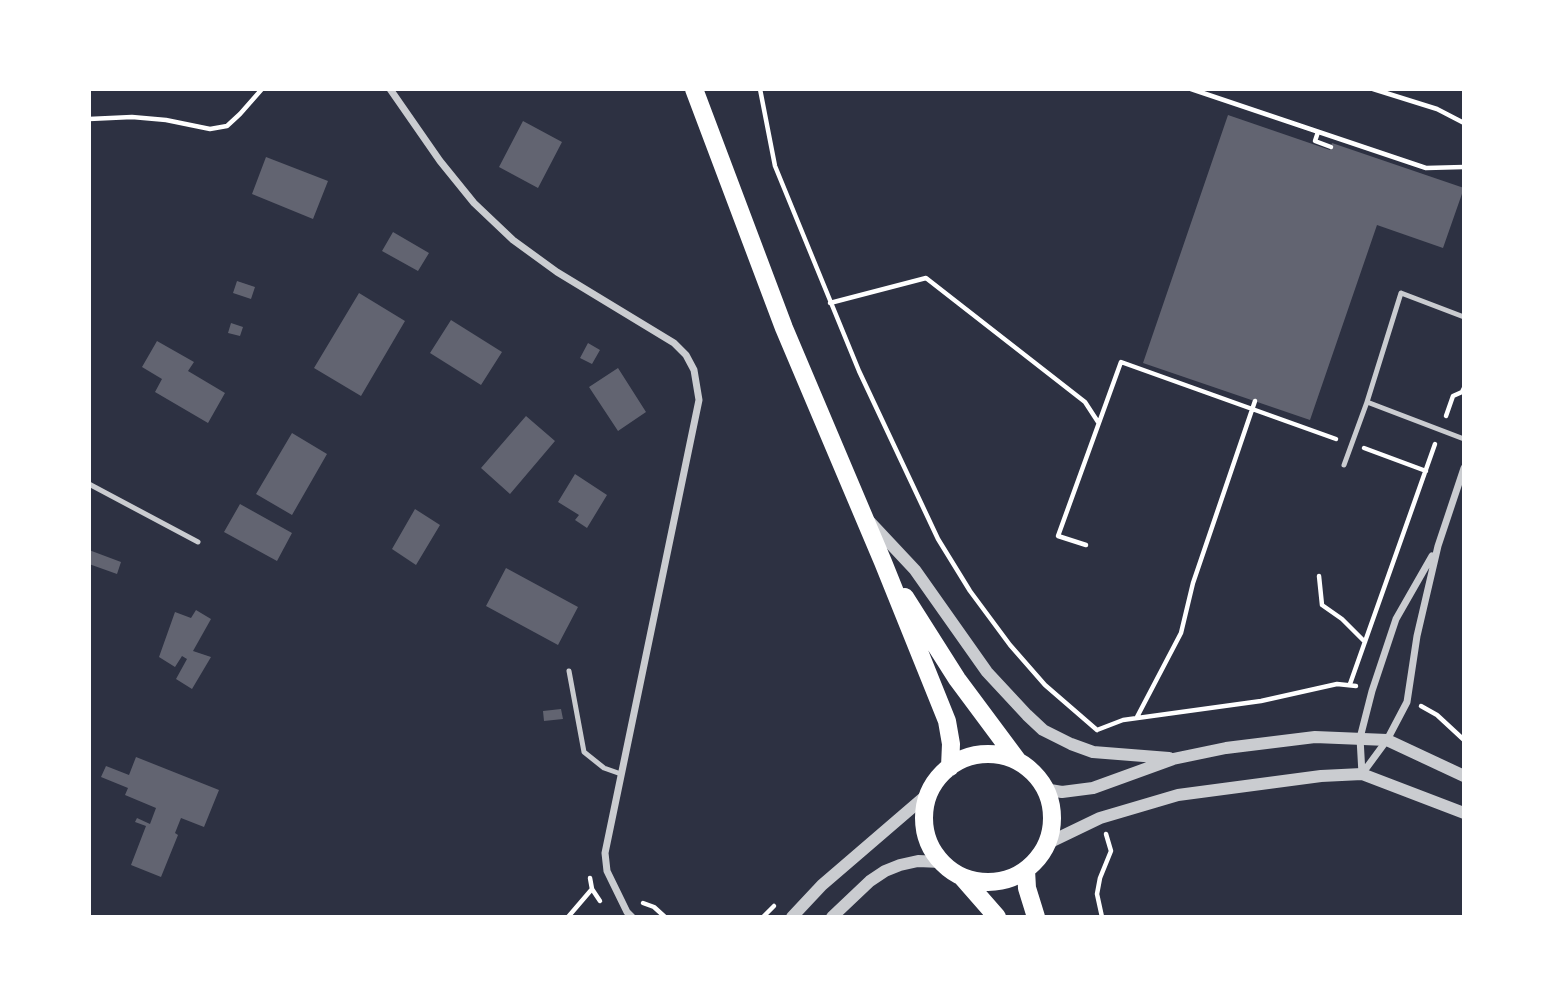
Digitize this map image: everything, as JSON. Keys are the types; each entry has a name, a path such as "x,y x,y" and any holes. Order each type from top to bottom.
{"main road":[{"path":"694,89 784,328 947,720 951,744 950,767"},
{"path":"883,562 957,679 1020,764"},
{"path":"962,877 979,882 1012,878 1026,870 1046,845 1052,816 1044,789 1034,775 1007,757 977,755 950,767 929,793 924,809 928,842 941,862 962,877 997,917"},
{"path":"1026,870 1027,888 1036,917"}],"street":[{"path":"390,89 440,162 474,203 513,240 557,272 674,343 694,370 699,400 605,853 607,871 626,912 632,917"},
{"path":"1362,774 1387,740 1407,702 1417,636 1438,546 1464,468"},
{"path":"860,510 915,570 987,672 1044,730 1070,744 1093,752 1173,759"},
{"path":"1362,774 1360,738 1372,691 1396,619 1438,546"},
{"path":"1044,789 1062,792 1093,788 1173,759 1226,748 1315,737 1387,740 1464,776"},
{"path":"1046,845 1100,818 1178,795 1321,776 1362,774 1464,813"},
{"path":"792,917 822,885 929,793"},
{"path":"832,917 870,881 885,871 918,861 941,862"}],"lane":[{"path":"1343,465 1367,402 1401,293 1464,317"},
{"path":"1367,402 1464,439"},
{"path":"89,484 198,542"},
{"path":"569,671 584,752 604,768 621,775"}],"path":[{"path":"89,118 132,117 166,120 210,129 227,126 262,89"},
{"path":"760,89 775,166 859,371 938,539 970,591 1010,645 1045,685 1097,730 1123,720 1261,701 1337,684 1350,684 1453,396 1464,388"},
{"path":"1191,89 1426,167 1464,167"},
{"path":"1373,89 1437,109 1464,123"},
{"path":"1318,132 1315,141 1331,146"},
{"path":"830,303 926,278 1085,402 1099,423"},
{"path":"1086,545 1058,536 1121,362 1426,471"},
{"path":"1136,718 1181,633 1193,583 1255,401"},
{"path":"1319,576 1322,606 1342,619 1365,642"},
{"path":"1424,708 1437,715 1464,740"},
{"path":"1102,917 1097,894 1100,878 1111,851 1109,841"},
{"path":"588,867 592,889 603,905"},
{"path":"568,917 592,889"},
{"path":"637,903 647,903 666,917"}],"building":[{"path":"1228,115 1330,150 1332,143 1464,188 1443,248 1377,225 1310,420 1143,363"},
{"path":"523,121 562,142 538,188 499,167"},
{"path":"266,157 328,181 313,219 252,194"},
{"path":"393,232 429,253 418,271 382,251"},
{"path":"237,281 255,287 251,299 233,293"},
{"path":"359,293 405,321 361,396 314,368"},
{"path":"451,320 502,352 481,385 430,353"},
{"path":"231,323 243,327 240,336 228,333"},
{"path":"157,341 194,362 188,371 225,393 208,423 155,392 162,379 142,367"},
{"path":"588,343 600,350 592,364 580,358"},
{"path":"618,368 646,412 618,431 589,387"},
{"path":"526,416 555,441 510,494 481,468"},
{"path":"292,433 327,454 292,515 256,494"},
{"path":"575,474 607,495 587,528 575,520 579,515 558,502"},
{"path":"240,504 292,533 277,561 224,532"},
{"path":"415,509 440,525 416,565 392,549"},
{"path":"89,550 121,562 117,574 89,564"},
{"path":"506,568 578,607 558,645 486,606"},
{"path":"196,610 211,619 193,651 211,657 192,689 176,679 187,659 182,656 175,667 159,657 175,612 191,618"},
{"path":"561,709 563,719 544,721 543,711"},
{"path":"136,757 219,790 204,827 181,818 175,833 178,835 161,877 131,865 146,826 135,822 137,818 150,824 156,808 125,795 128,788 101,777 106,766 129,775"}]}
